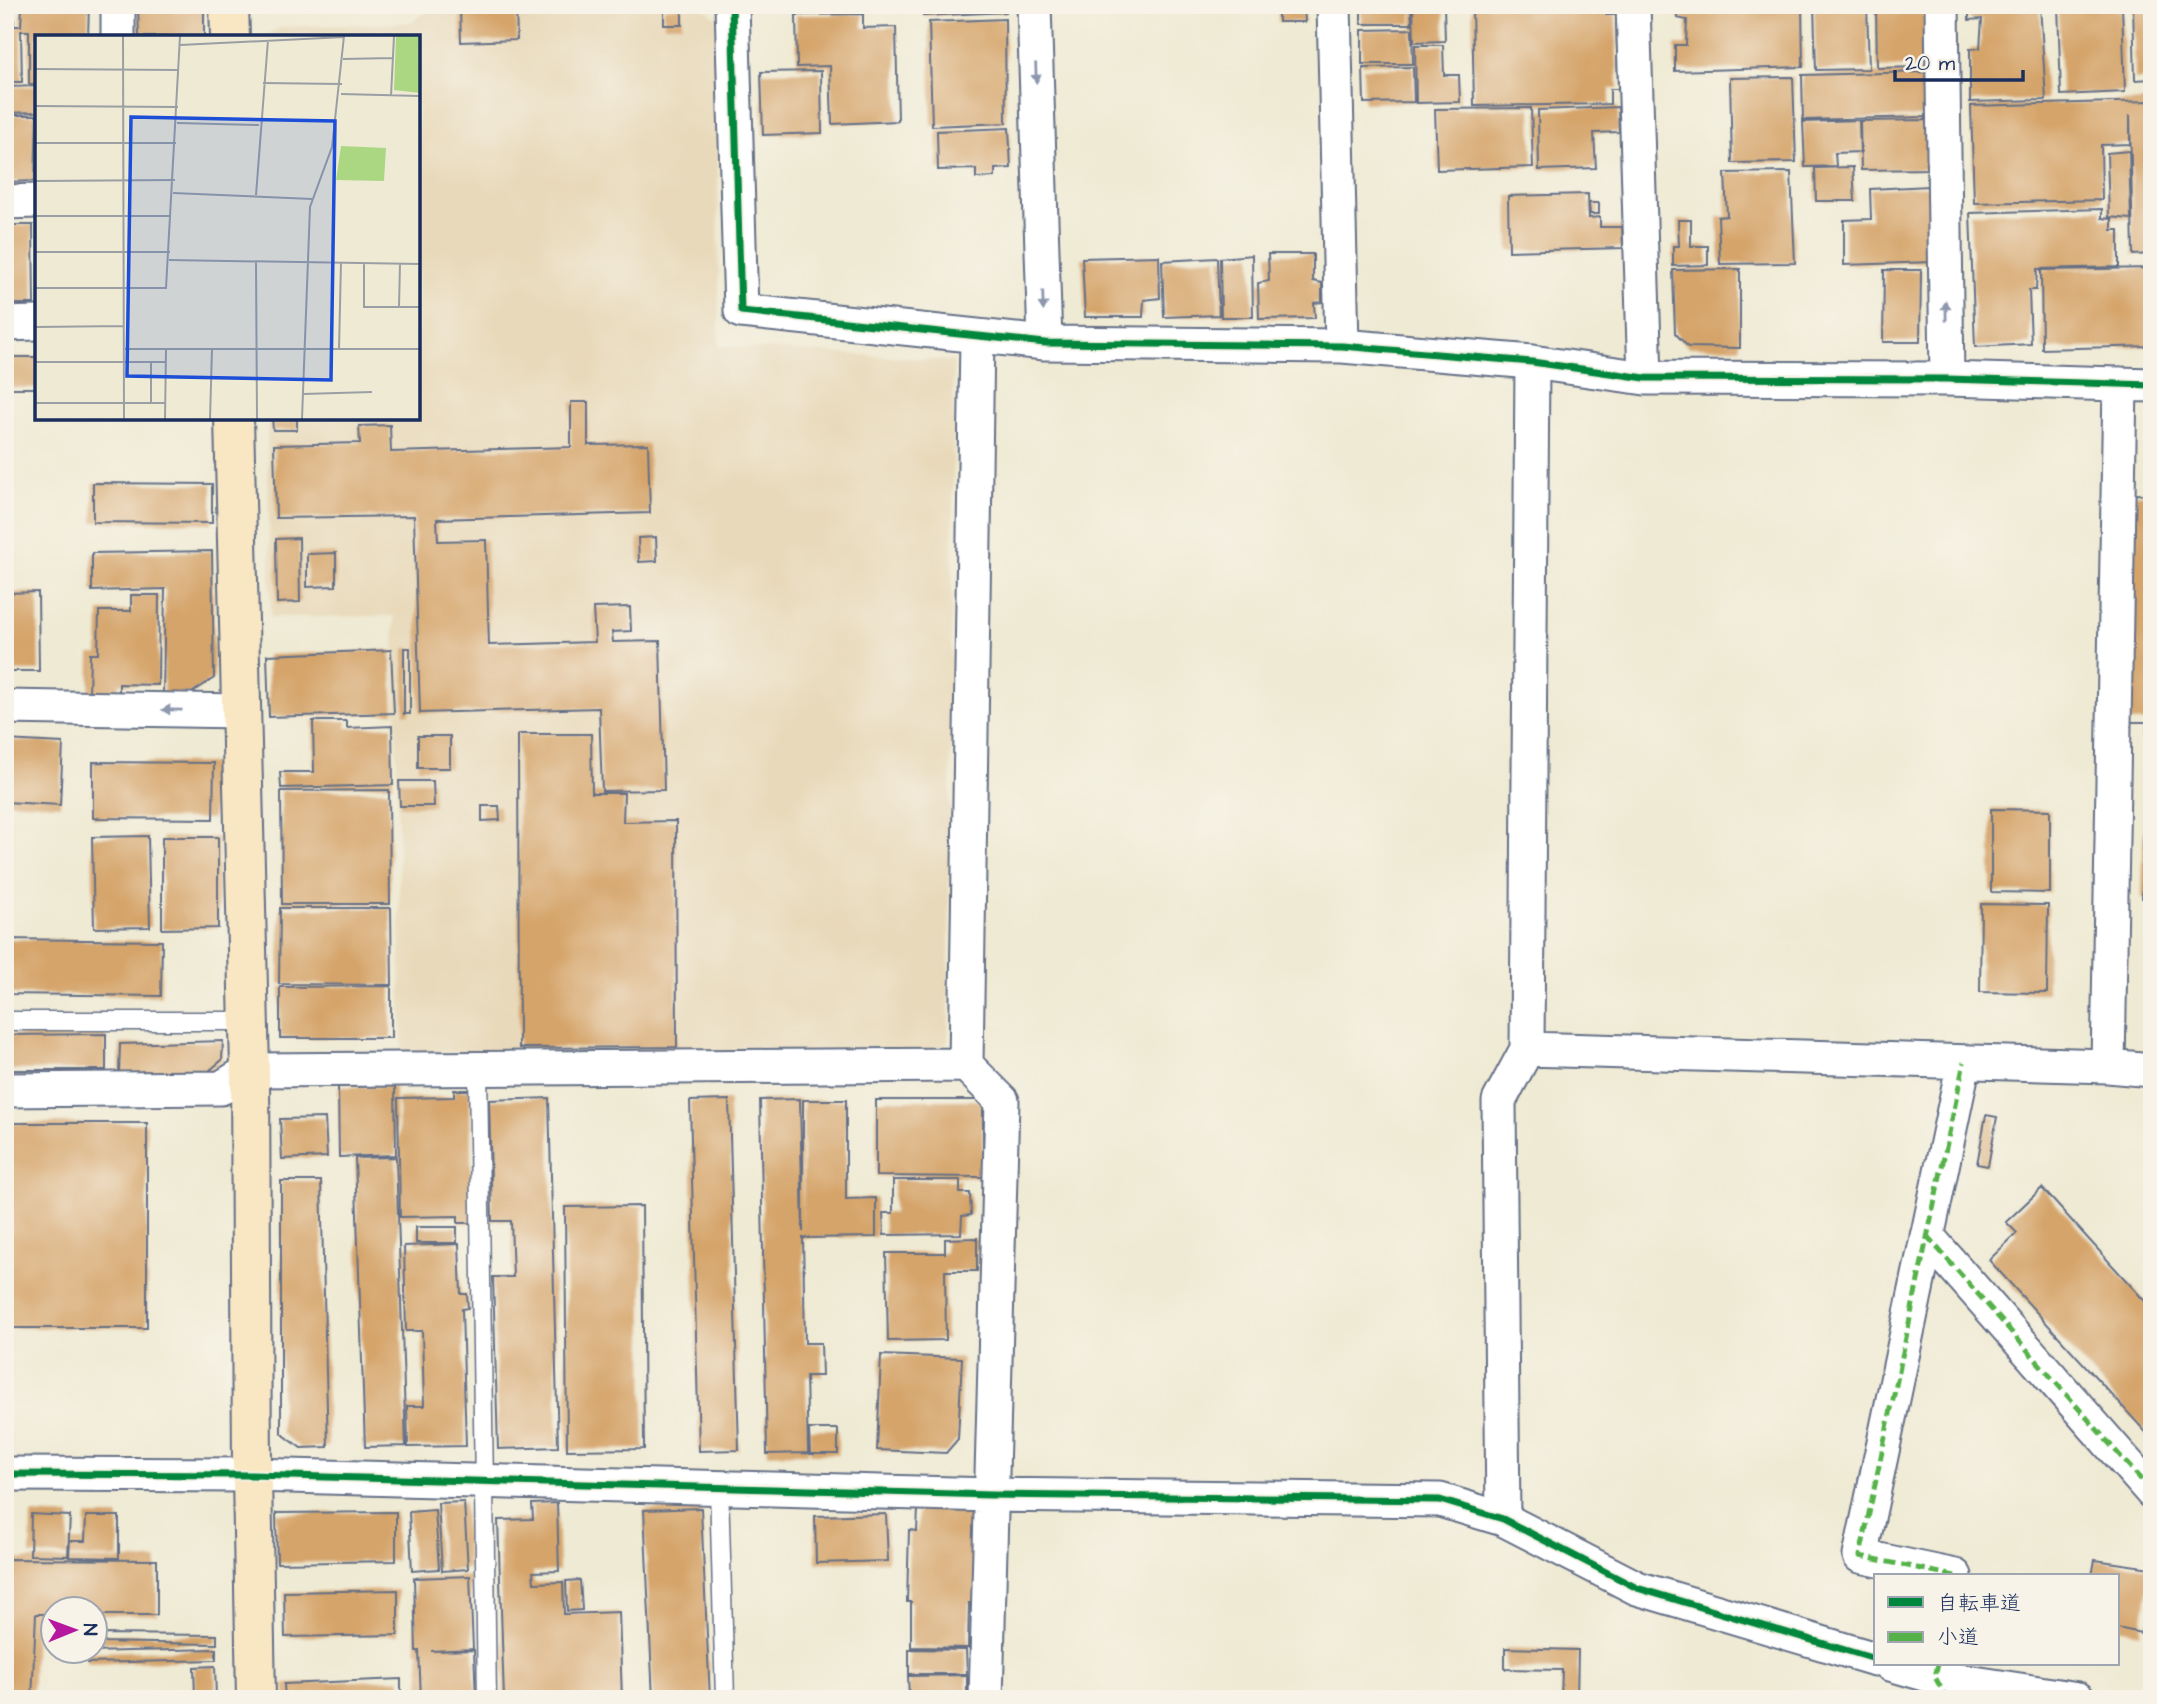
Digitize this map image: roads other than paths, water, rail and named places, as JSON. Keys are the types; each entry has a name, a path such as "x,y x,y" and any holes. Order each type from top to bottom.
{"street":[{"path":"118,5 118,35"},
{"path":"229,5 230,35"},
{"path":"732,5 741,312 1045,343 1342,346 1532,362 1645,377 1947,379 2136,384 2108,1066"},
{"path":"1034,5 1045,343"},
{"path":"1335,5 1342,346"},
{"path":"1633,5 1645,377"},
{"path":"1942,5 1947,379"},
{"path":"5,202 35,201"},
{"path":"5,324 35,323"},
{"path":"966,1065 977,337"},
{"path":"1503,1519 1499,1101 1527,1049 1532,362"},
{"path":"234,420 250,1070 256,1699"},
{"path":"5,707 241,711"},
{"path":"1527,1049 2108,1066 2152,1070"},
{"path":"1955,1574 1860,1556 1964,1062"},
{"path":"5,1090 222,1088 250,1070 966,1065 1002,1101 986,1699"},
{"path":"1927,1236 2152,1492"},
{"path":"5,1474 252,1475 991,1495 1440,1500 1503,1519 1637,1588 1874,1659"},
{"path":"1896,1666 1940,1680 2078,1699"}],"lane":[{"path":"5,1021 249,1021"},
{"path":"478,1068 487,1699"},
{"path":"719,1487 725,1699"}]}
